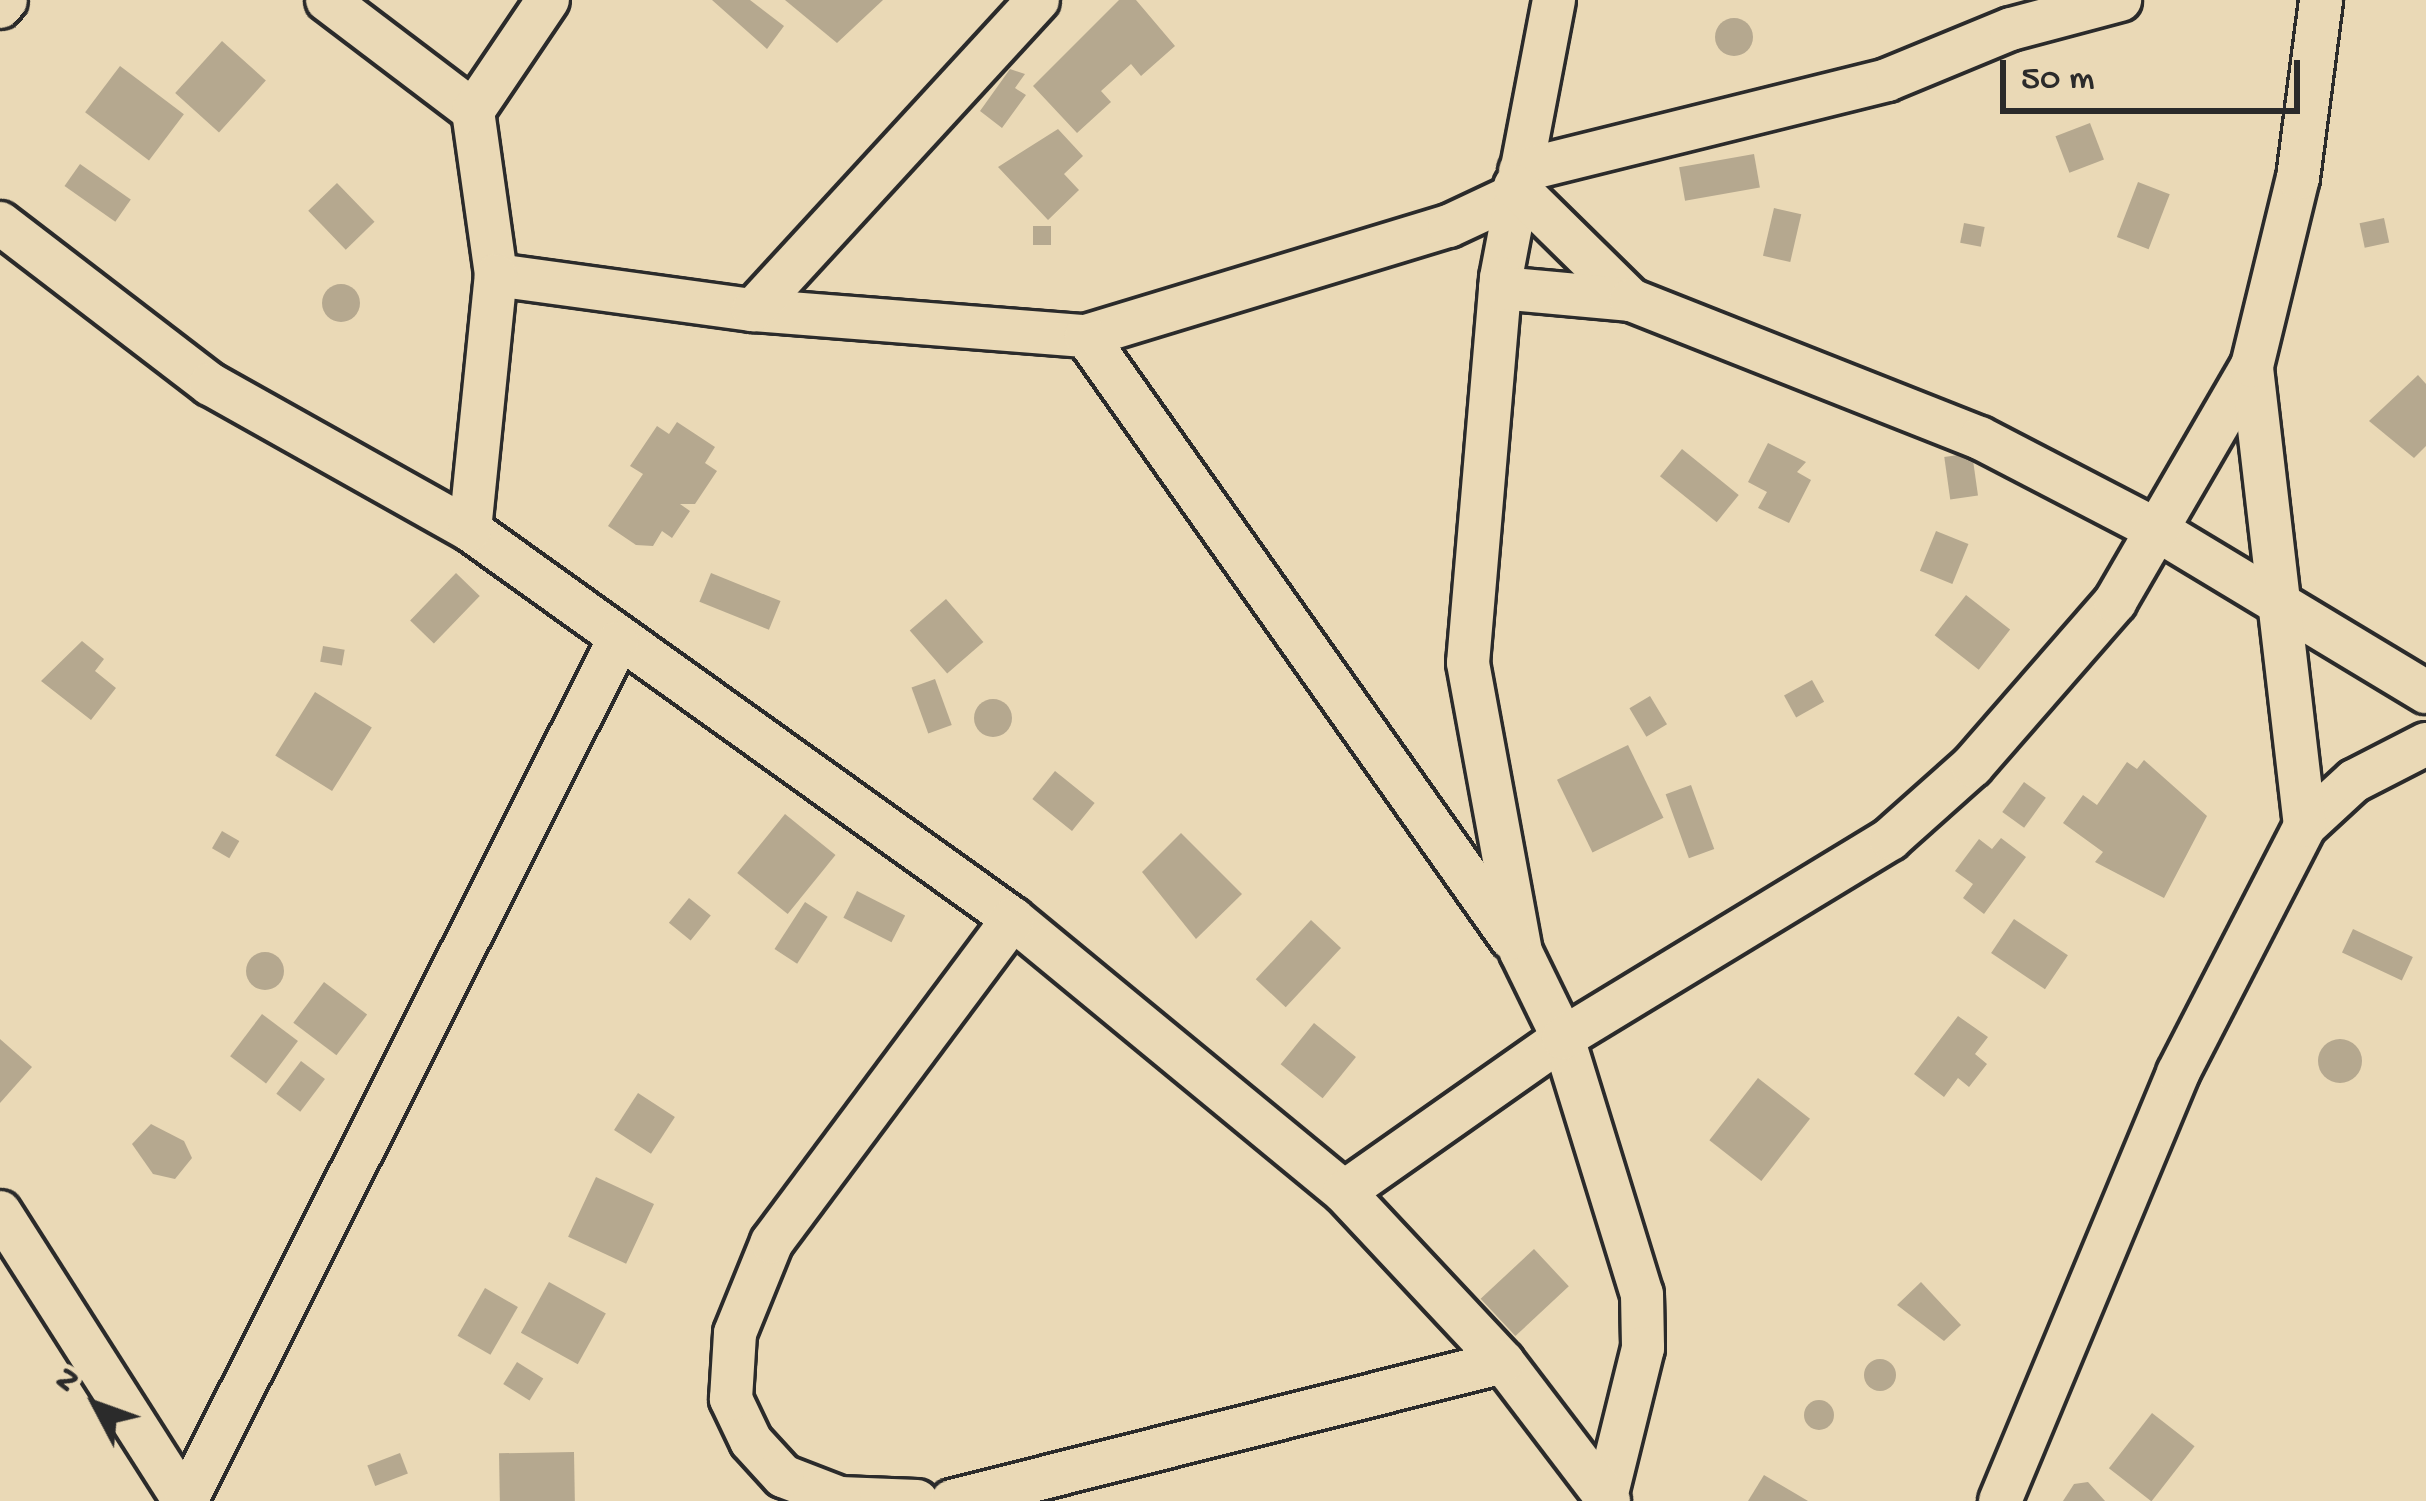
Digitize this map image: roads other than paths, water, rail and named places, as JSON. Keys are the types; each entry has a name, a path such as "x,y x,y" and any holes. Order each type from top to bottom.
{"street":[{"path":"327,0 473,111"},
{"path":"470,530 496,275 473,111 548,0"},
{"path":"753,310 1038,0"},
{"path":"1521,952 1468,663 1501,283 1554,0"},
{"path":"496,275 753,310 1086,336 1449,226 1516,184 1887,80 2011,28 2120,0"},
{"path":"1344,1192 1563,1038 1890,839 2055,678 2158,531 2252,366 2298,178 2321,0"},
{"path":"1516,184 1631,300"},
{"path":"0,223 210,384 470,530 617,643 1012,920 1344,1192 1503,1362 1608,1499"},
{"path":"1449,226 1501,283 1631,300 1980,438 2158,531 2426,692"},
{"path":"1086,336 1521,952 1563,1038 1642,1294 1643,1348 1608,1499"},
{"path":"2252,366 2286,609 2306,826"},
{"path":"185,1501 617,643"},
{"path":"2000,1501 2178,1073 2306,826 2354,781 2426,744"},
{"path":"917,1501 840,1498 783,1476 751,1441 731,1399 735,1333 772,1242 1012,920"},
{"path":"0,1212 185,1501"},
{"path":"952,1501 1503,1362"}]}
